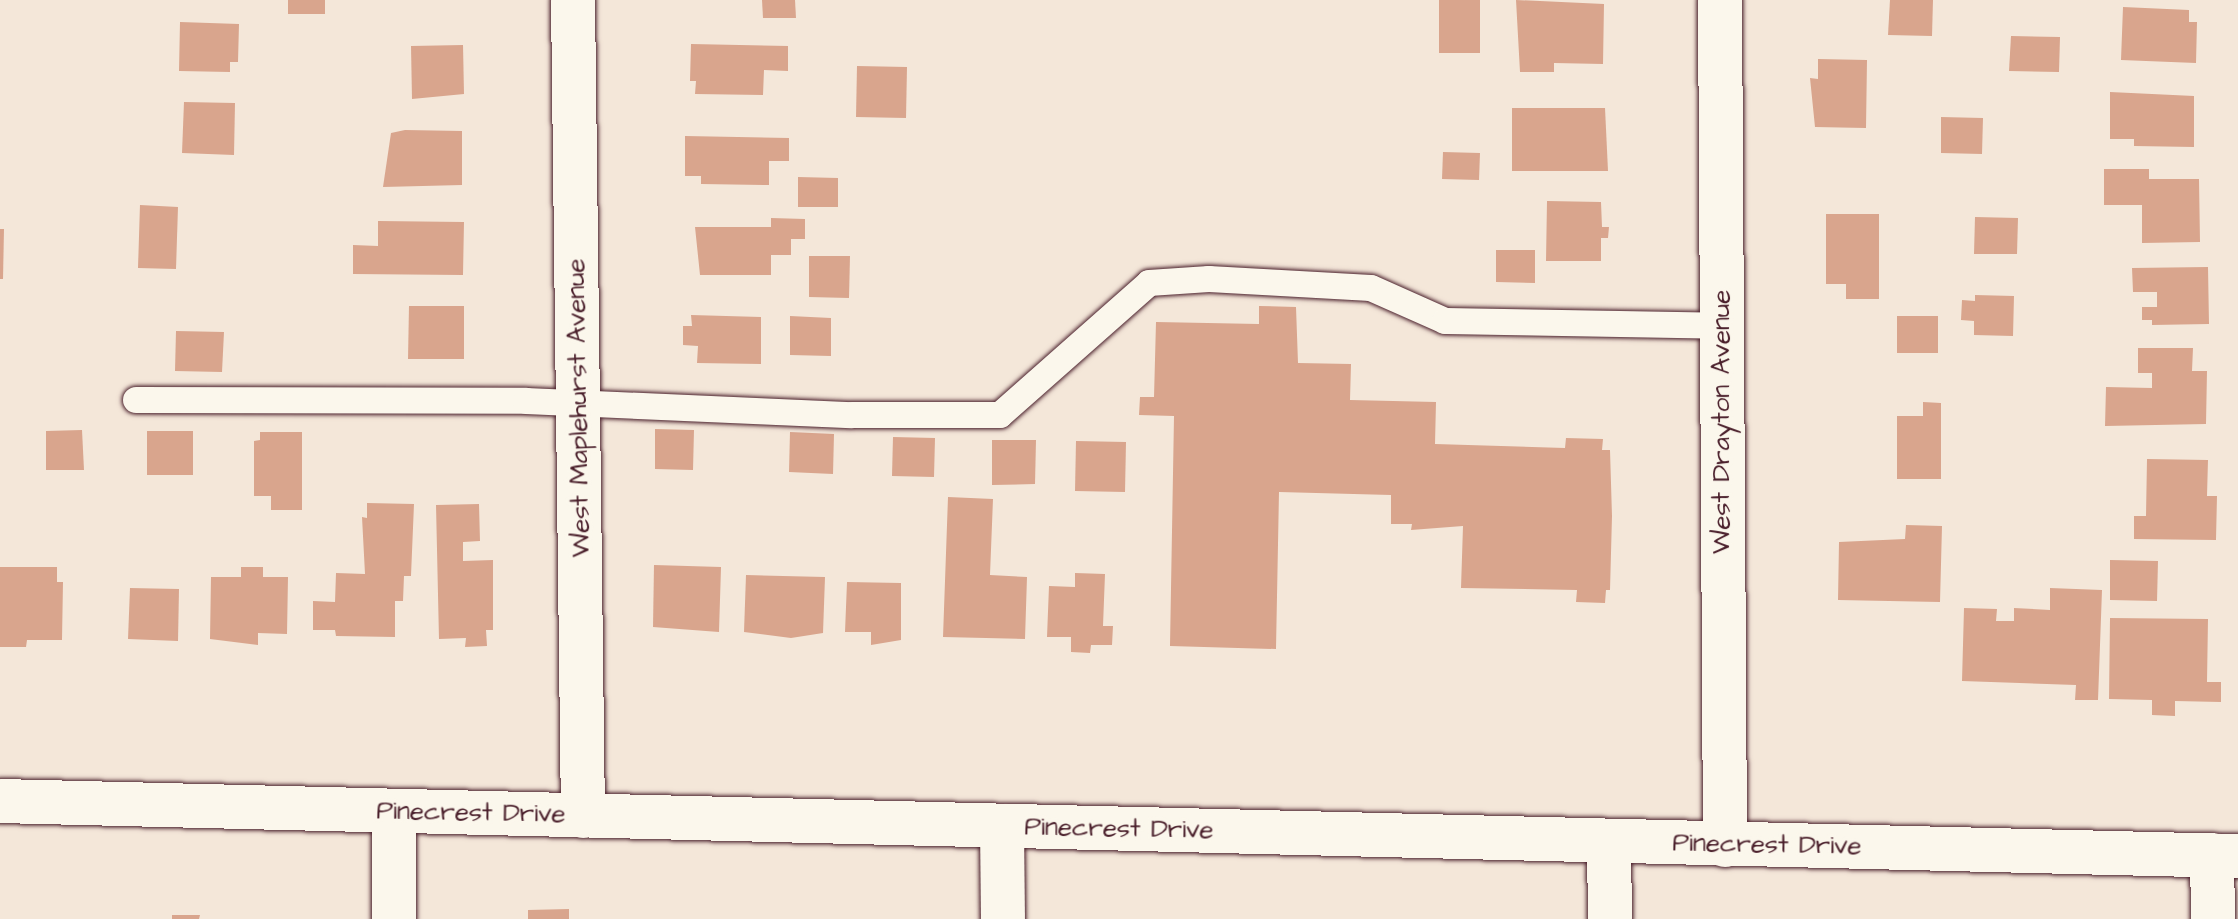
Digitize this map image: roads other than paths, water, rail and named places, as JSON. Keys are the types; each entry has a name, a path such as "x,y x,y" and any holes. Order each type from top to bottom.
{"street":[{"name":"West Maplehurst Avenue","path":"573,0 583,816"},
{"name":"West Drayton Avenue","path":"1720,0 1725,845"},
{"name":"Pinecrest Drive","path":"0,801 2225,856"},
{"path":"394,811 394,919"},
{"path":"1002,826 1003,919"},
{"path":"1609,841 1610,919"},
{"path":"2213,919 2225,856"}],"lane":[{"path":"136,400 579,403 852,415 1000,415 1149,283 1209,279 1371,288 1445,321 1722,326"}]}
